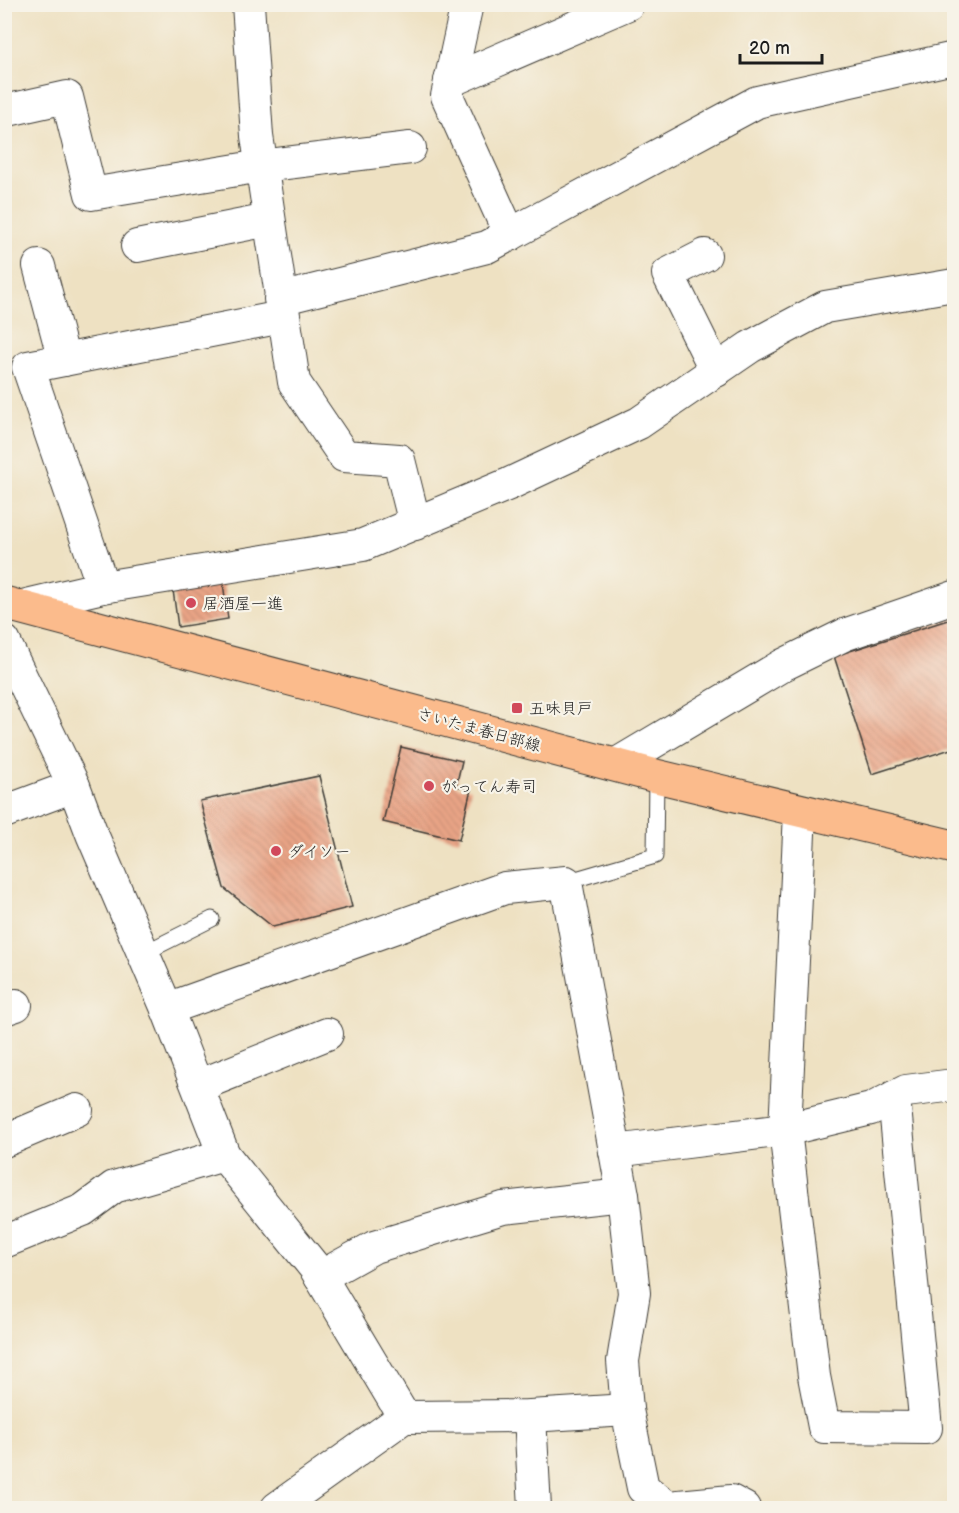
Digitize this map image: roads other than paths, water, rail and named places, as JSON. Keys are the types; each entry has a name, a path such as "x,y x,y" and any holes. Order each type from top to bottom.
{"main road":[{"name":"さいたま春日部線","path":"11,605 656,776 954,847"}],"street":[{"path":"248,4 261,166 294,382 344,456 399,460 415,524"},
{"path":"467,4 447,96 510,235"},
{"path":"450,81 628,4"},
{"path":"103,587 28,367 281,308 487,247 757,102 954,58"},
{"path":"8,101 67,97 91,194 261,166 410,148"},
{"path":"137,246 269,220"},
{"path":"705,255 668,274 716,371"},
{"path":"39,266 64,360"},
{"path":"11,605 103,587 363,545 509,484 639,423 750,348 825,307 954,285"},
{"path":"615,765 783,665 844,635 954,597"},
{"path":"4,641 74,786 142,954 167,1009 224,1155 320,1277 404,1417"},
{"path":"4,812 74,786"},
{"path":"800,812 784,1130 814,1376 824,1427 926,1428 894,1097"},
{"path":"167,1009 505,888 566,882 623,1195 634,1293 623,1361 627,1410 644,1488 668,1507 731,1501 744,1509"},
{"path":"198,1086 327,1034"},
{"path":"615,1151 784,1130 871,1109 906,1091 954,1085"},
{"path":"4,1141 77,1110"},
{"path":"4,1242 83,1210 114,1186 224,1155"},
{"path":"320,1277 374,1247 503,1208 623,1195"},
{"path":"277,1509 404,1417 530,1416 627,1410"},
{"path":"530,1416 535,1509"}],"lane":[{"path":"566,882 655,856 656,776"},
{"path":"142,954 212,919"}],"place":[{"name":"居酒屋一進","path":"191,603"},
{"name":"五味貝戸","path":"517,708"},
{"name":"がってん寿司","path":"429,786"},
{"name":"ダイソー","path":"276,851"}]}
